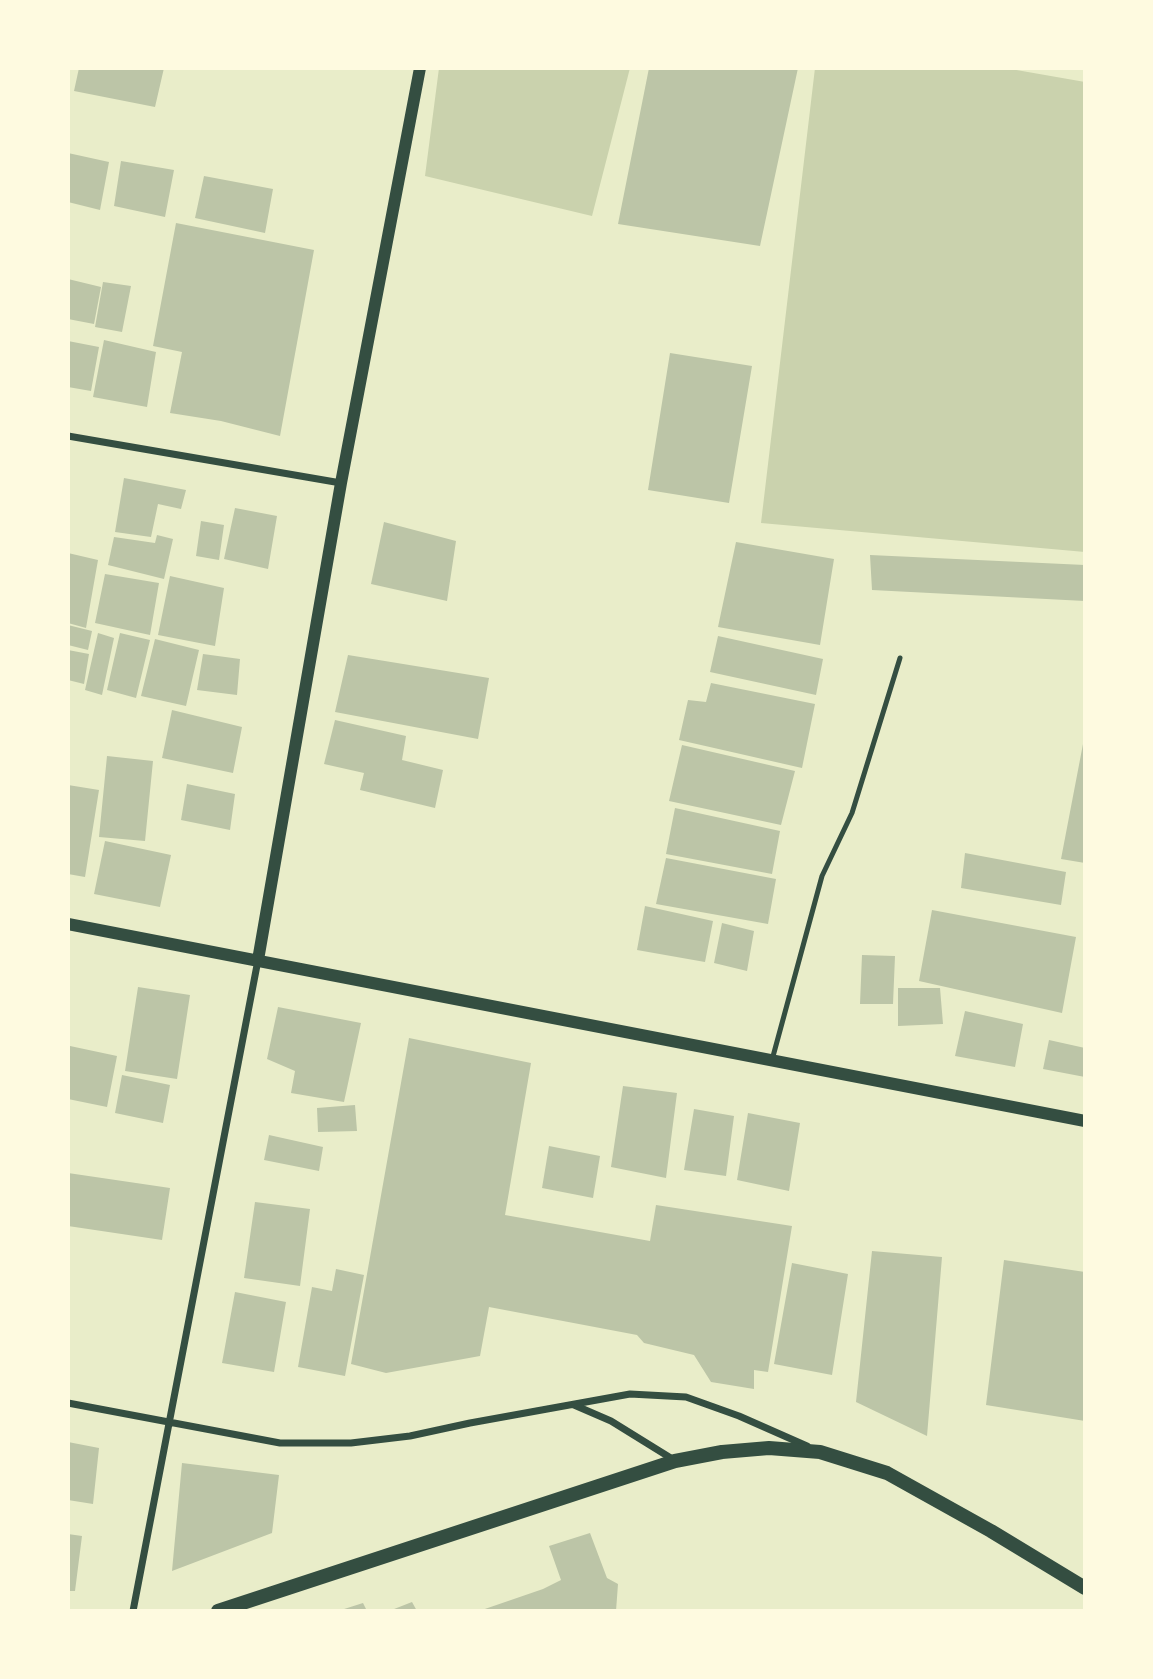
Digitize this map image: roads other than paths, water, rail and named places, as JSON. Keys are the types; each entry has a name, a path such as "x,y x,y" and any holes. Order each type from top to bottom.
{"main road":[{"path":"218,1611 675,1461 722,1452 769,1448 820,1452 887,1473 1085,1588"}],"street":[{"path":"133,1611 258,960 341,483 420,68"},
{"path":"68,436 341,483"},
{"path":"68,924 1085,1121"},
{"path":"68,1403 280,1443 351,1443 410,1436 630,1394 686,1397 739,1416 820,1452"},
{"path":"574,1404 611,1421 675,1461"}],"lane":[{"path":"772,1060 822,876 852,813 900,658"}]}
